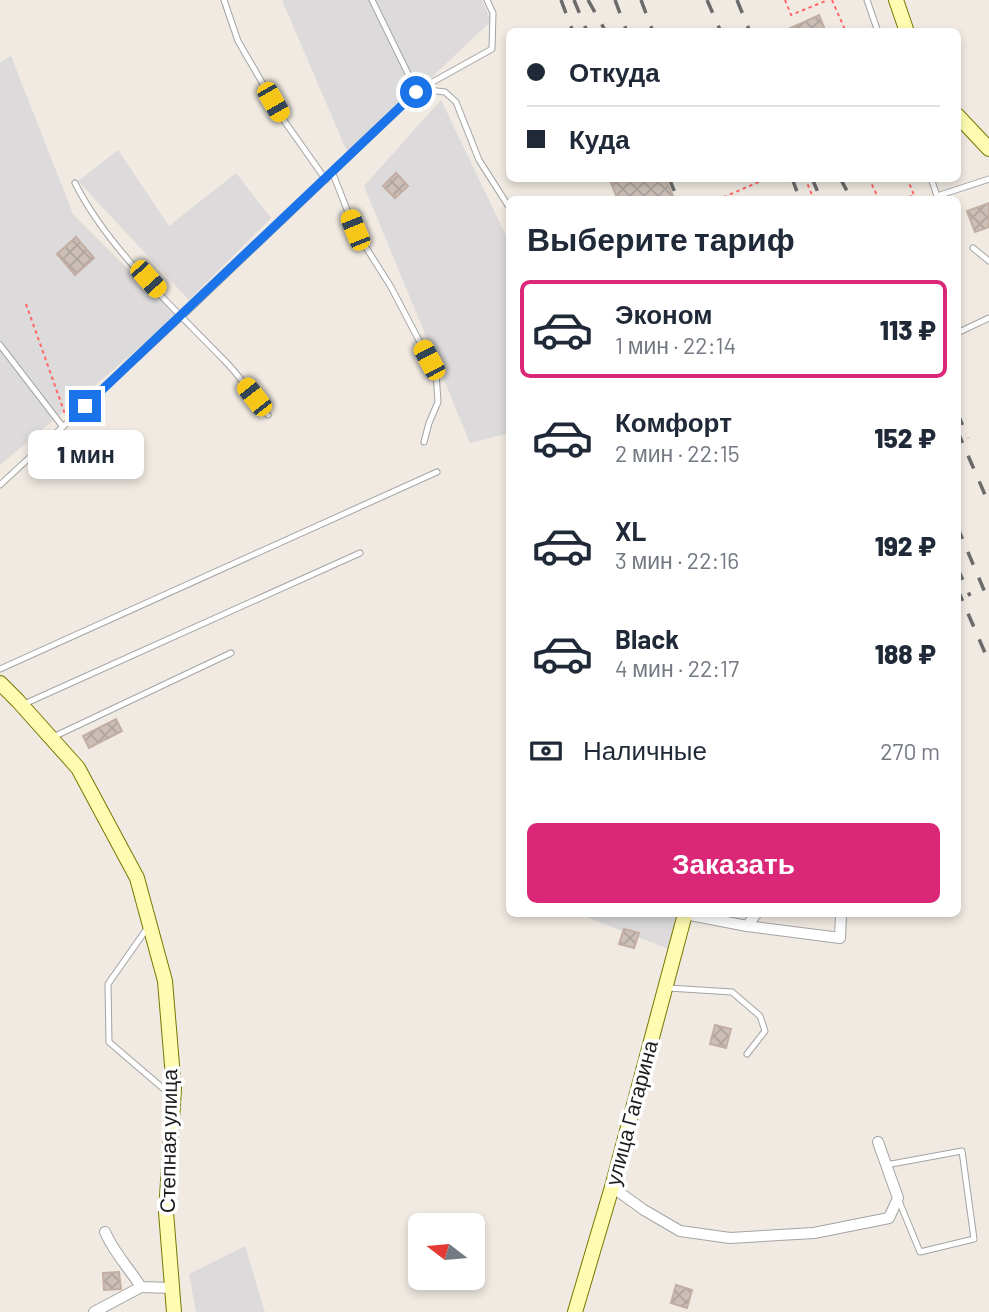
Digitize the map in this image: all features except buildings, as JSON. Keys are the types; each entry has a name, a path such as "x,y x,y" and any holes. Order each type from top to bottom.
{"main road":[{"path":"896,0 906,28"},
{"path":"961,118 983,133 989,149"},
{"name":"Степная улица","path":"0,683 78,768 137,878 165,981 174,1097 166,1212 174,1312"},
{"name":"улица Гагарина","path":"575,1312 612,1187 684,917"}],"street":[{"path":"700,917 841,938 841,917"},
{"path":"747,926 754,917"},
{"path":"612,1187 680,1231 730,1238 814,1233 889,1218 898,1199 878,1142"},
{"path":"105,1232 113,1251 128,1266 141,1287"},
{"path":"94,1312 141,1287 172,1287"}],"lane":[{"path":"225,0 238,41 285,122 326,180"},
{"path":"372,0 418,90"},
{"path":"0,485 333,174 418,90 492,49 493,13 487,0"},
{"path":"867,0 877,28"},
{"path":"418,90 445,92 456,102 479,159 506,202"},
{"path":"333,174 355,230 391,287 436,373 438,402 424,442"},
{"path":"937,196 989,179"},
{"path":"75,183 98,223 181,317 227,362 268,415"},
{"path":"973,248 989,261"},
{"path":"961,331 989,318"},
{"path":"0,345 66,424"},
{"path":"0,669 437,472"},
{"path":"22,705 360,552"},
{"path":"51,738 231,653"},
{"path":"149,924 108,984 109,1042 174,1097"},
{"path":"665,988 732,992 760,1016 765,1031 747,1054"},
{"path":"886,1166 962,1151 974,1239 920,1252 898,1199"}],"path":[{"path":"785,0 791,15 830,0 844,28"},
{"path":"726,196 759,182"},
{"path":"909,182 914,195"},
{"path":"26,304 66,424"}],"shaded area":[{"path":"282,0 482,0 491,21 349,156"},
{"path":"11,56 73,214 176,317 0,465 0,63"},
{"path":"441,100 506,236 506,434 470,443 364,186"},
{"path":"118,150 169,226 236,173 271,218 189,300 78,181"},
{"path":"586,917 676,917 669,949"},
{"path":"245,1246 265,1312 196,1312 189,1274"}],"railway":[{"path":"561,0 572,28"},
{"path":"574,0 586,28"},
{"path":"588,0 604,28"},
{"path":"615,0 626,28"},
{"path":"641,0 652,28"},
{"path":"707,0 719,28"},
{"path":"737,0 748,28"},
{"path":"671,182 676,196"},
{"path":"793,182 799,196"},
{"path":"814,182 819,196"},
{"path":"842,182 850,196"},
{"path":"961,421 968,438"},
{"path":"961,439 989,504"},
{"path":"961,536 989,602"},
{"path":"961,576 970,596"},
{"path":"961,597 989,662"}],"route":[{"path":"85,406 268,236 416,92"}]}
